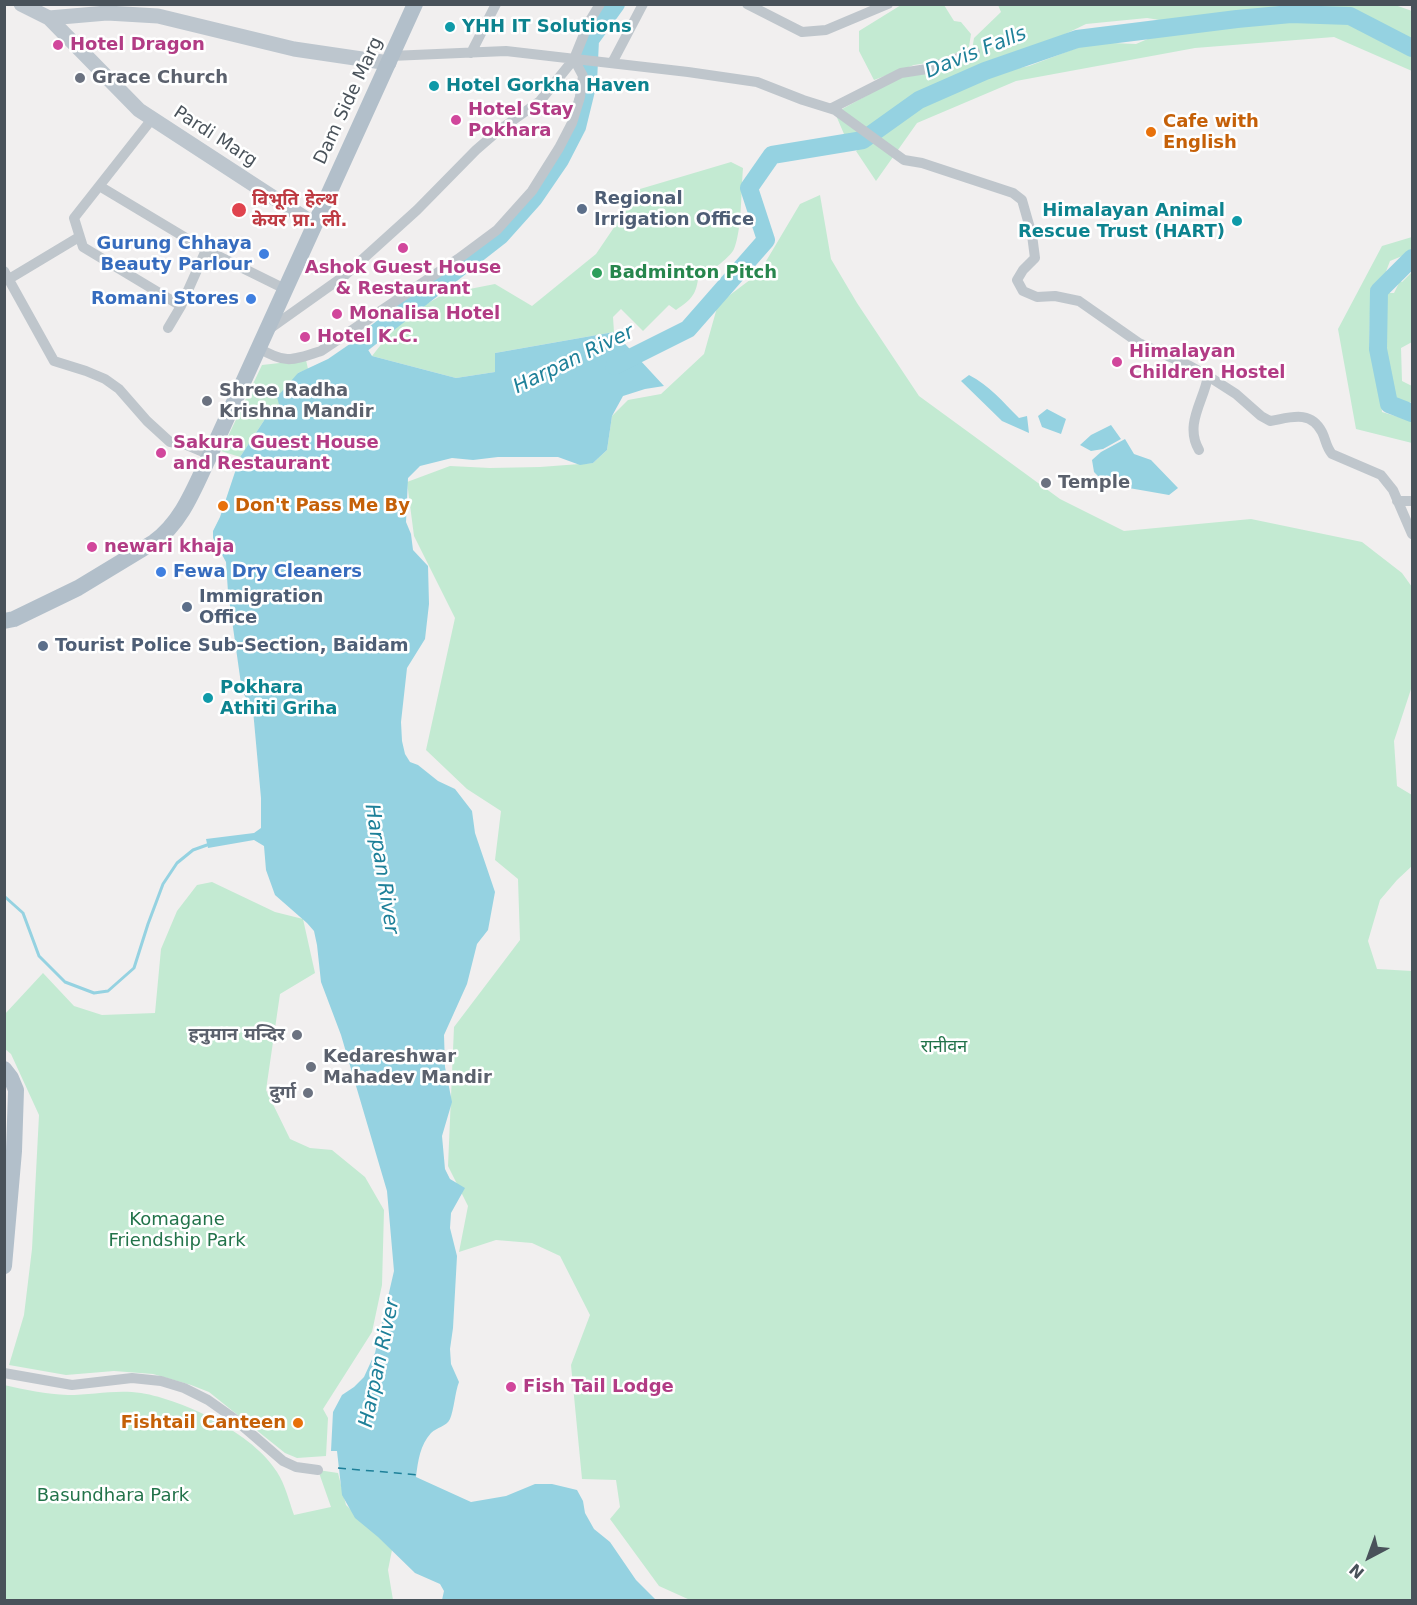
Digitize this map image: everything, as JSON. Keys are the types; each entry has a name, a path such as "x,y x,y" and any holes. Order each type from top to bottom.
{"main road":[{"name":"Pardi Marg","path":"21,4 49,18 127,99 152,119 314,224"},
{"name":"Dam Side Marg","path":"4,621 14,619 78,588 163,536 179,517 210,455 257,347 415,4"},
{"path":"49,18 159,10 294,49 390,59"},
{"path":"4,1069 11,1078 15,1090 14,1151 7,1186 4,1266"}],"street":[{"path":"471,54 496,4"},
{"path":"265,332 344,276 417,210 476,150 540,101 578,60 589,22 600,4"},
{"path":"612,63 643,4"},
{"path":"747,4 802,32 826,30 888,4"},
{"path":"390,59 506,51 757,82 833,109 904,160 922,163 1013,193 1022,200 1032,235 1035,258 1017,280 1023,291 1037,297 1055,296 1079,301 1139,343 1208,376 1236,394 1270,421 1295,415 1309,419 1322,431 1327,448 1332,454 1381,475 1389,483 1412,531"},
{"path":"833,109 901,73 927,69 975,52"},
{"path":"257,347 276,359 297,359 321,351 458,259 497,230 532,191 560,148 572,123 580,97 583,76 578,60"},
{"path":"152,119 101,187 74,218 83,247 181,306"},
{"path":"101,187 206,250 285,288"},
{"path":"79,237 7,275 54,361 105,379 119,389 147,421 170,442 184,444 210,455"},
{"path":"168,328 181,306 206,250"},
{"path":"1199,450 1193,439 1194,423 1199,401 1206,391 1208,376"},
{"path":"1397,501 1413,501"},
{"path":"4,1373 72,1385 132,1378 172,1385 208,1400 232,1417 283,1461 296,1467 318,1470"}],"green space":[{"path":"1152,4 1152,6 1171,4 1308,5 1282,8 1271,14 1233,12 1172,22 1147,18 1086,24 1022,55 927,94 862,137 847,141 835,113 900,77 971,56 974,38 1001,12 998,5"},
{"path":"901,5 944,5 954,21 961,22 971,34 969,47 939,61 914,65 874,80 859,51 859,31"},
{"path":"1313,5 1395,5 1412,11 1412,40 1401,40 1346,9 1331,9"},
{"path":"1324,17 1371,29 1388,37 1412,54 1412,71 1334,37 1195,48 1016,81 917,123 876,181 856,151 918,104 990,74 1029,66 1082,46 1112,43 1136,44 1164,32 1184,33 1268,23 1283,19"},
{"path":"731,162 743,168 740,221 734,249 723,261 698,279 696,290 688,301 676,310 669,305 643,331 621,309 613,317 614,332 495,353 495,372 456,378 372,356 402,318 444,294 495,284 532,306 596,254 640,189"},
{"name":"रानीवन","path":"820,195 831,259 857,303 919,396 1060,499 1124,531 1251,519 1362,542 1402,573 1412,587 1412,686 1394,741 1397,786 1412,795 1412,866 1380,900 1368,941 1377,969 1412,971 1412,1600 690,1600 659,1586 610,1519 620,1507 616,1480 582,1479 571,1365 590,1315 560,1256 532,1243 496,1240 459,1252 468,1206 448,1166 454,1027 520,940 518,879 495,860 501,811 467,789 426,750 455,618 414,536 407,482 450,466 540,467 593,463 607,450 612,416 628,400 661,394 704,354 718,304 759,273 800,204"},
{"path":"1412,237 1412,252 1390,261 1370,314 1369,347 1380,387 1382,412 1412,421 1412,443 1356,429 1338,329 1382,246"},
{"path":"1412,272 1412,342 1401,348 1402,381 1412,386 1412,402 1399,403 1392,400 1388,387 1391,382 1381,351 1379,323 1381,321 1379,320 1383,303 1380,300 1384,293 1394,293 1400,281 1402,282"},
{"path":"306,360 308,369 298,373 281,412 265,419 240,457 221,451 262,365"},
{"name":"Komagane Friendship Park","path":"212,882 275,912 303,919 315,973 280,994 266,1090 290,1139 310,1148 332,1150 365,1177 384,1210 382,1285 372,1332 323,1409 328,1418 326,1456 297,1458 285,1453 209,1392 153,1374 114,1371 66,1375 9,1365 24,1315 32,1249 39,1115 11,1054 5,1049 4,1015 43,973 74,1006 102,1015 155,1013 161,949 177,911 197,885"},
{"name":"Basundhara Park","path":"4,1385 36,1392 68,1395 141,1393 197,1411 235,1432 266,1458 282,1482 294,1515 331,1507 318,1470 338,1473 346,1505 392,1550 388,1570 393,1600 5,1600"}],"water":[{"name":"Harpan River","path":"614,332 664,386 623,396 612,416 607,450 593,463 580,465 558,457 498,457 473,460 452,458 420,466 408,478 406,522 411,534 413,550 428,566 429,604 425,639 407,668 401,722 402,741 405,754 410,762 418,765 438,781 455,789 472,811 475,833 495,892 488,930 477,944 467,984 444,1035 445,1067 452,1102 442,1136 445,1169 450,1179 465,1188 451,1213 450,1228 457,1256 450,1349 451,1364 459,1382 450,1419 431,1433 424,1443 416,1477 471,1502 506,1496 535,1484 552,1484 577,1490 583,1501 585,1513 594,1529 610,1542 636,1580 656,1600 442,1600 444,1591 440,1584 415,1573 355,1518 342,1495 337,1451 331,1451 333,1412 342,1395 364,1377 375,1353 394,1271 387,1191 341,1035 321,982 314,931 275,895 266,870 264,846 254,840 208,848 206,839 254,833 261,828 261,798 253,710 242,691 226,562 213,538 213,531 240,457 265,419 281,412 277,397 298,373 328,359 360,337 372,356 456,378 495,372 495,353"},
{"path":"969,375 990,389 1019,418 1027,416 1029,433 1002,421 961,381"},
{"path":"1047,409 1066,419 1061,434 1042,427 1038,416"},
{"path":"1111,425 1121,439 1103,449 1091,451 1080,445 1091,435"},
{"path":"1125,439 1134,454 1151,460 1178,488 1169,495 1106,484 1094,472 1092,460 1101,452"}],"waterway":[{"path":"363,343 500,236 534,198 560,160 577,127 588,82 590,40 616,4"},
{"name":"Davis Falls","path":"614,366 688,329 766,240 749,188 772,155 863,140 919,100 985,71 1077,39 1291,14 1350,16 1412,48"},
{"name":"Davis Falls","path":"1412,258 1379,291 1378,349 1389,404 1412,413"},
{"path":"4,896 23,913 39,956 65,982 94,993 108,991 134,968 163,884 177,863 193,850 207,845"}],"ferry route":[{"path":"338,1468 419,1475"}],"place":[{"name":"YHH IT Solutions","path":"450,27"},
{"name":"Hotel Dragon","path":"58,45"},
{"name":"Grace Church","path":"80,78"},
{"name":"Hotel Gorkha Haven","path":"434,86"},
{"name":"Hotel Stay Pokhara","path":"456,120"},
{"name":"Cafe with English","path":"1151,132"},
{"name":"Regional Irrigation Office","path":"582,209"},
{"name":"विभूति हेल्थ केयर प्रा. ली.","path":"239,210"},
{"name":"Himalayan Animal Rescue Trust (HART)","path":"1237,221"},
{"name":"Ashok Guest House & Restaurant","path":"403,248"},
{"name":"Gurung Chhaya Beauty Parlour","path":"264,254"},
{"name":"Badminton Pitch","path":"597,273"},
{"name":"Romani Stores","path":"251,299"},
{"name":"Monalisa Hotel","path":"337,314"},
{"name":"Hotel K.C.","path":"305,337"},
{"name":"Himalayan Children Hostel","path":"1117,362"},
{"name":"Shree Radha Krishna Mandir","path":"207,401"},
{"name":"Sakura Guest House and Restaurant","path":"161,453"},
{"name":"Temple","path":"1046,483"},
{"name":"Don't Pass Me By","path":"223,506"},
{"name":"newari khaja","path":"92,547"},
{"name":"Fewa Dry Cleaners","path":"161,572"},
{"name":"Immigration Office","path":"187,607"},
{"name":"Tourist Police Sub-Section, Baidam","path":"43,646"},
{"name":"Pokhara Athiti Griha","path":"208,698"},
{"name":"हनुमान मन्दिर","path":"297,1035"},
{"name":"Kedareshwar Mahadev Mandir","path":"311,1067"},
{"name":"दुर्गा","path":"308,1093"},
{"name":"Fish Tail Lodge","path":"511,1387"},
{"name":"Fishtail Canteen","path":"298,1423"}]}
